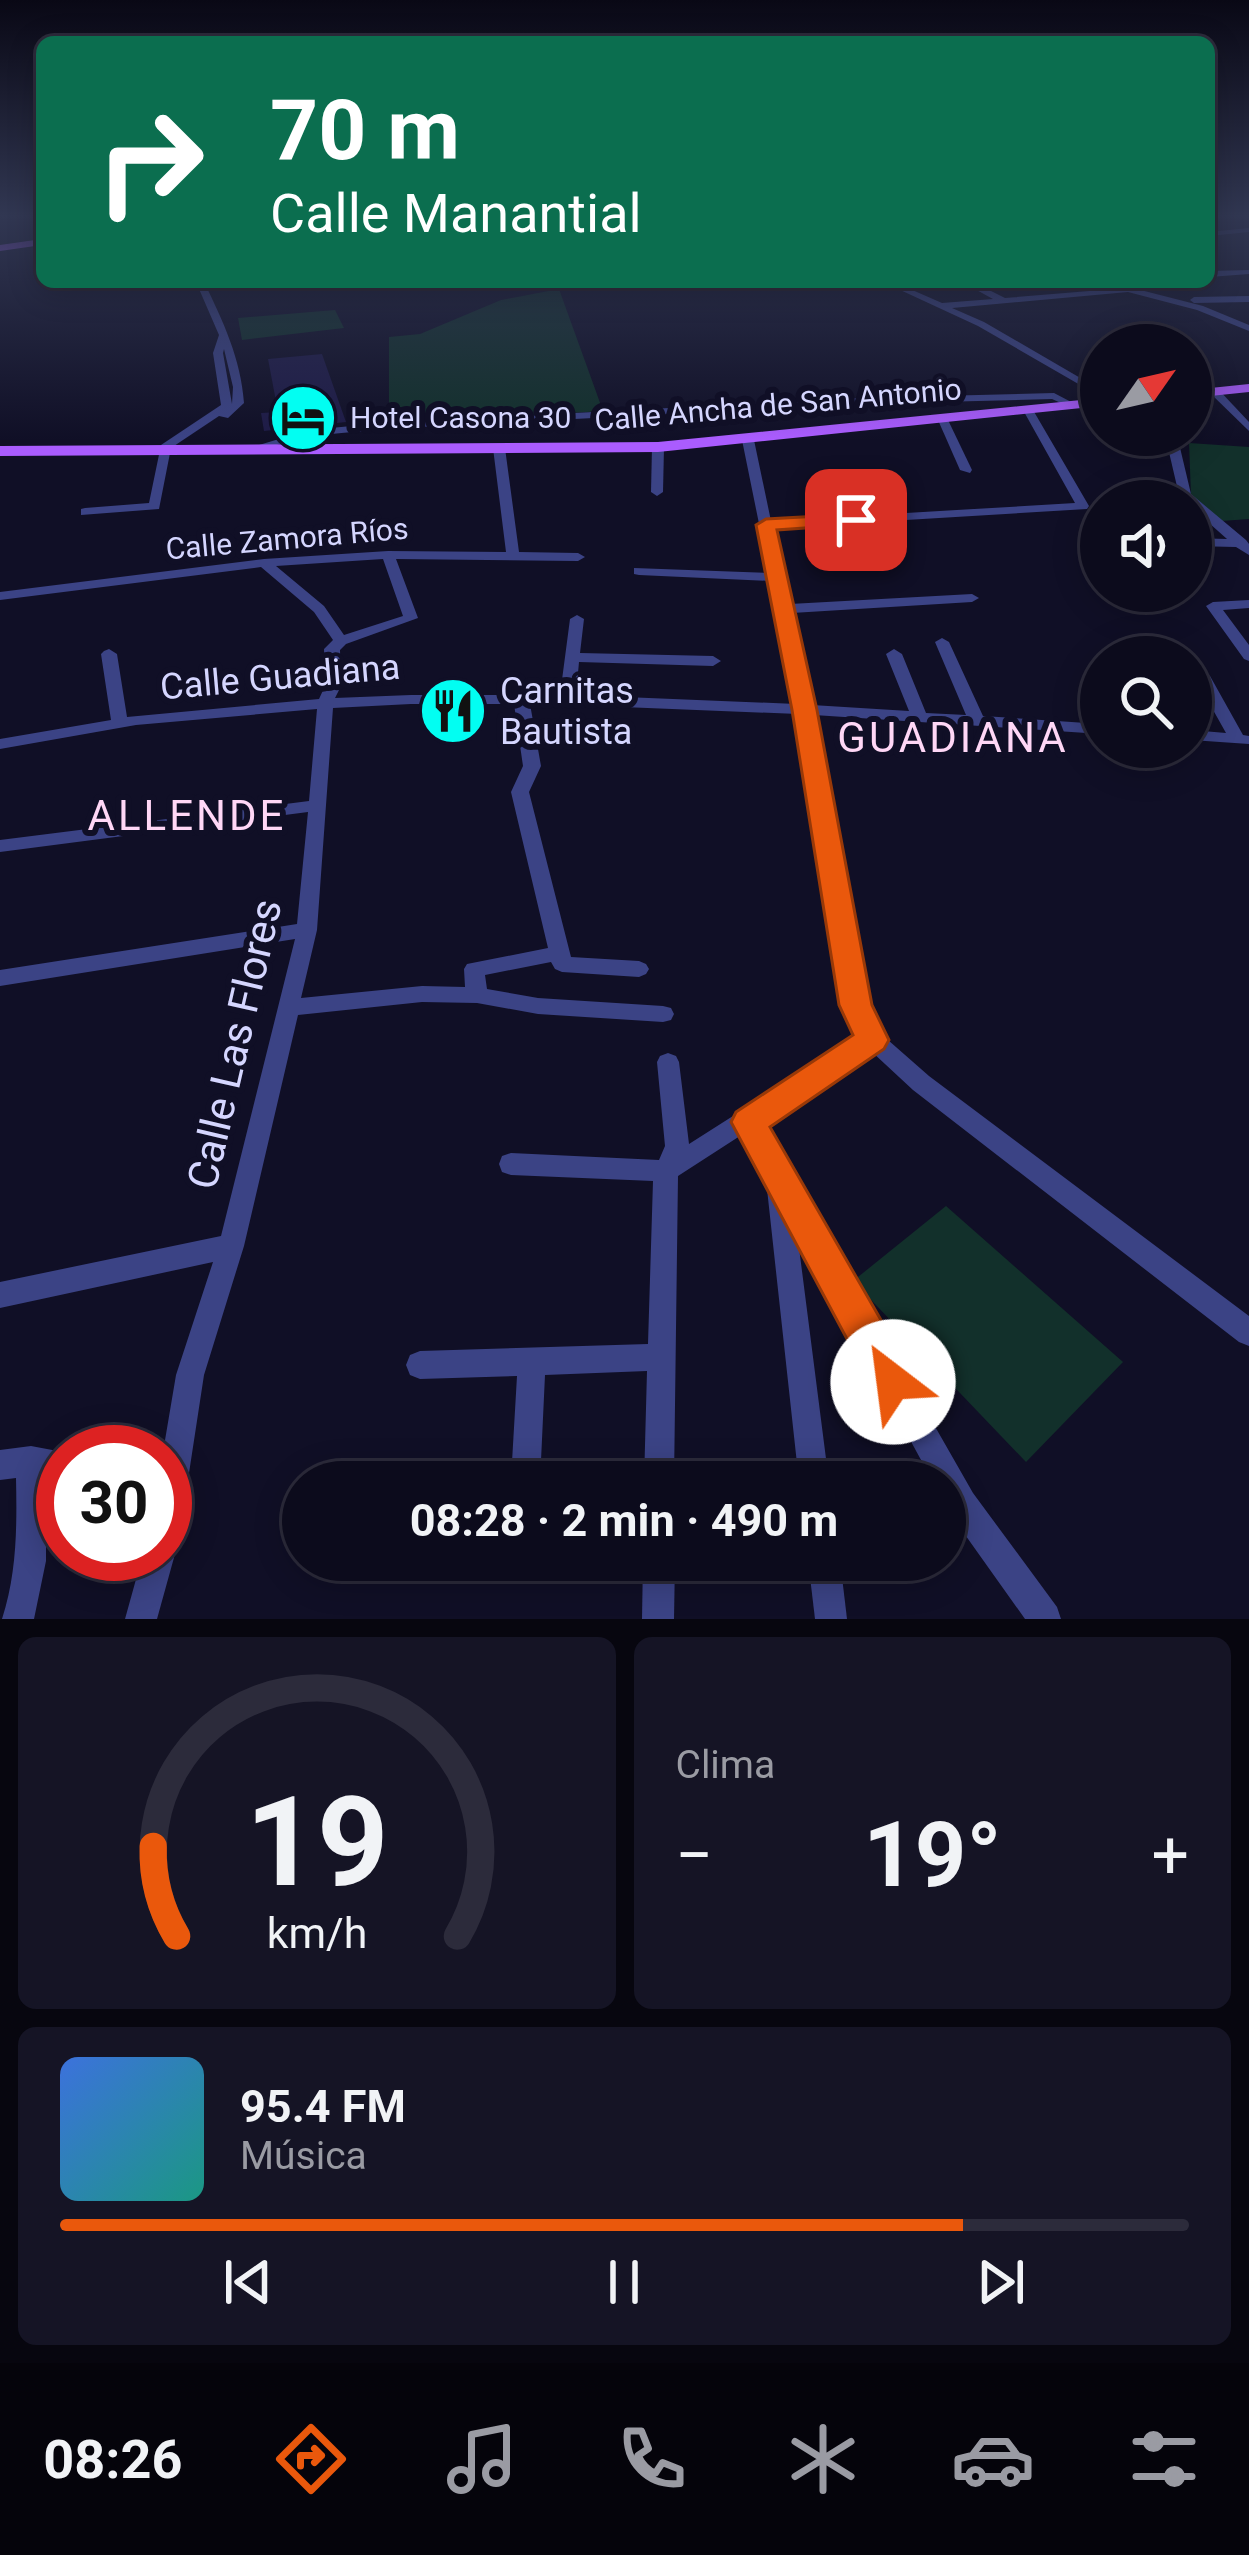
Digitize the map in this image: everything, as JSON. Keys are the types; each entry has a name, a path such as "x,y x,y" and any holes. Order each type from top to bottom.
{"main road":[{"path":"1214,391 1249,388"},
{"name":"Calle Ancha de San Antonio","path":"98,447 666,446 943,421 1080,403"},
{"path":"0,441 98,447"},
{"path":"0,451 98,447"}],"street":[{"path":"86,512 155,506 173,447 227,406 218,353 223,336 203,290"},
{"path":"902,290 981,324 1080,385"},
{"path":"981,290 1004,301"},
{"path":"938,307 1128,290 1249,328"},
{"path":"1170,301 1249,299"},
{"path":"1214,391 1249,428"},
{"path":"258,447 309,433 664,412 1032,396 1059,397 1075,405"},
{"path":"766,525 1083,506 1028,410"},
{"path":"657,492 666,446 664,412"},
{"path":"943,421 966,470"},
{"path":"371,448 384,427"},
{"path":"748,440 805,710 856,1005 872,1040 921,1083 1249,1334"},
{"path":"499,448 513,556"},
{"path":"1176,456 1186,495 1244,543"},
{"path":"1212,542 1244,543"},
{"path":"264,563 319,609 340,641 411,618 388,555"},
{"name":"Calle Zamora Ríos","path":"0,596 264,563 388,555 578,557"},
{"path":"639,571 777,577"},
{"path":"783,609 972,598"},
{"path":"1249,604 1213,606 1249,656"},
{"path":"567,700 577,619"},
{"name":"Calle Las Flores","path":"180,1425 190,1375 231,1246 307,930 326,700 333,686 332,649 340,641"},
{"path":"942,641 977,722"},
{"path":"894,653 920,718"},
{"path":"109,654 120,724"},
{"path":"572,657 713,661"},
{"path":"1212,691 1243,739"},
{"path":"520,698 532,766 520,792 562,959"},
{"name":"Calle Guadiana","path":"0,744 120,724 326,700 520,698 1080,728"},
{"path":"1212,737 1243,739"},
{"path":"0,846 319,805"},
{"path":"0,978 307,930"},
{"path":"477,995 474,968 562,959 639,969"},
{"path":"290,1007 422,994 477,995 538,1006 663,1014"},
{"path":"511,1164 666,1171 872,1040"},
{"path":"659,1461 666,1171 677,1146 668,1062"},
{"path":"749,1122 962,1504 1045,1619"},
{"path":"777,1178 811,1461"},
{"path":"0,1294 231,1246"},
{"path":"420,1365 660,1357"},
{"path":"527,1461 532,1363"},
{"path":"18,1619 26,1600 31,1464"},
{"path":"141,1619 152,1581"},
{"path":"658,1619 659,1581"},
{"path":"826,1581 831,1619"}],"green space":[{"path":"559,290 603,411 389,424 389,337 420,334 501,300"},
{"path":"335,310 344,328 242,340 238,318"},
{"path":"1212,445 1249,447 1249,519 1222,521 1212,513 1212,480 1190,480 1190,456 1212,456"},
{"path":"946,1206 1123,1362 1026,1462 853,1281"}],"building":[{"path":"322,354 346,422 264,431 261,413 278,412 268,359"}],"place":[{"name":"Hotel Casona 30","path":"303,418"},
{"name":"Carnitas Bautista","path":"453,711"}],"district":[{"name":"GUADIANA","path":"953,737"},
{"name":"ALLENDE","path":"187,815"}],"route":[{"path":"856,520 766,525 805,710 856,1005 872,1040 749,1122 893,1382"}]}
